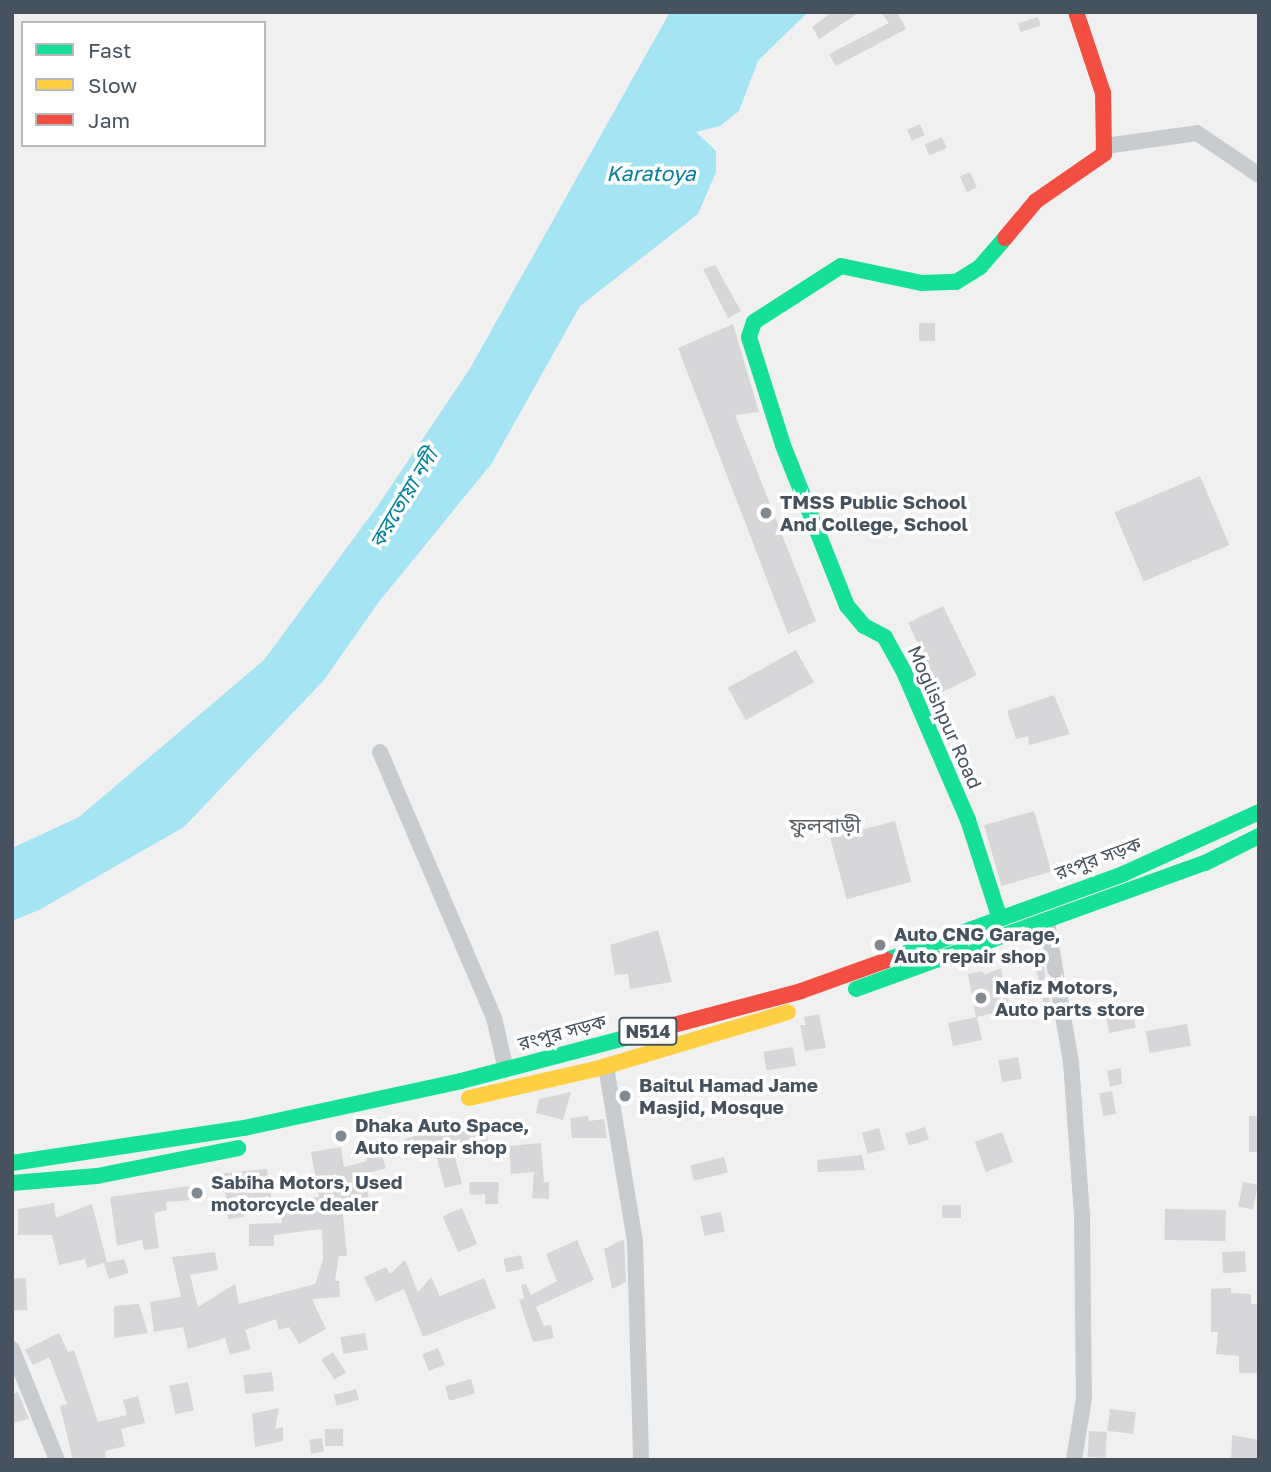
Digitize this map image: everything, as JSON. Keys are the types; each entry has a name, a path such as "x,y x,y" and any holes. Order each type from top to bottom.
{"main road":[{"path":"1076,12 1103,93 1105,146"},
{"name":"Moglishpur Road","path":"999,916 968,820 903,670 885,637 864,626 847,606 782,445 749,337 754,322 841,266 922,282 956,282 980,267 1036,201 1104,155 1105,146"},
{"name":"রংপুর সড়ক","path":"12,1163 244,1128 506,1069 801,991 999,916 1123,874 1259,812"},
{"name":"N514","path":"449,1102 606,1066 724,1033 1047,922 1205,863 1259,836"},
{"path":"12,1183 97,1175 261,1143"}],"street":[{"path":"1105,146 1198,133 1259,174"},
{"path":"380,752 494,1018 506,1069"},
{"path":"1047,922 1071,1062 1082,1216 1084,1398 1074,1460"},
{"path":"606,1066 635,1242 641,1460"},
{"path":"12,1349 58,1460"}],"water":[{"name":"Karatoya","path":"670,12 808,12 758,61 739,111 720,126 696,132 716,151 716,172 698,214 580,306 492,463 378,603 324,680 184,827 39,910 12,921 12,848 79,817 264,660 379,504 469,370"}],"building":[{"path":"832,12 860,12 819,39 812,27"},
{"path":"881,12 897,12 906,29 836,66 829,54 889,23"},
{"path":"1038,17 1041,26 1021,32 1018,23"},
{"path":"920,124 925,135 912,141 907,130"},
{"path":"942,137 947,148 930,156 925,145"},
{"path":"970,172 977,188 967,192 960,176"},
{"path":"715,265 741,311 728,318 703,269"},
{"path":"919,323 935,323 935,341 919,341"},
{"path":"733,324 759,412 735,415 816,621 788,634 678,348"},
{"path":"1200,476 1229,545 1144,581 1114,512"},
{"path":"943,606 977,675 942,692 908,623"},
{"path":"796,650 814,682 746,720 728,688"},
{"path":"1054,695 1070,734 1029,745 1028,736 1016,739 1007,711"},
{"path":"1034,811 1051,872 1001,886 984,825"},
{"path":"895,821 911,882 847,899 830,838"},
{"path":"658,930 672,982 630,989 628,974 615,975 610,945"},
{"path":"1043,961 1051,1009 1045,1011 1035,962"},
{"path":"1001,968 1010,1009 977,1017 982,1040 953,1046 948,1023 976,1017 968,974 983,971 984,975"},
{"path":"1133,1013 1136,1028 1109,1033 1106,1018"},
{"path":"819,1014 826,1048 805,1051 800,1025 806,1025 804,1017"},
{"path":"1187,1024 1191,1046 1149,1053 1146,1031"},
{"path":"793,1047 796,1066 766,1070 763,1052"},
{"path":"1018,1057 1022,1079 1002,1082 998,1060"},
{"path":"1121,1068 1122,1084 1110,1087 1107,1071"},
{"path":"1112,1091 1116,1114 1103,1116 1099,1093"},
{"path":"571,1092 563,1120 536,1113 539,1099"},
{"path":"588,1116 589,1121 604,1119 607,1138 572,1138 570,1118"},
{"path":"1249,1116 1259,1116 1259,1152 1249,1152"},
{"path":"485,1120 488,1142 452,1146 462,1184 445,1188 433,1144 405,1151 403,1140 451,1124"},
{"path":"925,1127 929,1139 909,1146 905,1133"},
{"path":"879,1128 885,1149 868,1154 862,1133"},
{"path":"1002,1132 1013,1162 986,1172 975,1142"},
{"path":"541,1143 544,1182 549,1182 549,1199 532,1198 534,1172 511,1174 509,1146"},
{"path":"341,1147 344,1167 367,1161 365,1153 380,1149 386,1168 365,1174 369,1200 342,1206 347,1256 339,1256 335,1281 339,1281 340,1297 312,1299 326,1329 299,1344 289,1327 279,1330 276,1319 245,1330 251,1349 230,1355 225,1338 188,1349 183,1327 154,1332 150,1302 181,1297 172,1257 215,1252 218,1270 190,1275 198,1307 235,1284 239,1304 315,1284 323,1260 322,1229 274,1235 274,1246 249,1246 249,1224 282,1223 280,1202 319,1197 311,1152"},
{"path":"862,1155 865,1170 818,1172 817,1160"},
{"path":"724,1157 728,1173 694,1181 690,1165"},
{"path":"267,1169 272,1201 243,1203 244,1217 228,1219 225,1191 218,1192 216,1174"},
{"path":"469,1182 499,1182 498,1204 485,1204 485,1194 470,1195"},
{"path":"1243,1182 1258,1185 1253,1209 1238,1207"},
{"path":"190,1186 191,1200 166,1202 167,1210 154,1213 159,1248 144,1250 142,1240 117,1246 110,1197"},
{"path":"54,1203 56,1218 92,1204 107,1262 87,1268 85,1259 59,1265 52,1235 18,1235 18,1209"},
{"path":"942,1205 961,1205 961,1218 942,1218"},
{"path":"462,1208 477,1244 458,1252 443,1216"},
{"path":"1165,1209 1226,1210 1225,1241 1164,1240"},
{"path":"721,1212 725,1232 704,1236 700,1216"},
{"path":"624,1239 626,1282 612,1289 604,1249"},
{"path":"577,1240 594,1280 536,1307 544,1326 551,1325 554,1338 533,1342 519,1300 524,1298 521,1285 526,1284 531,1295 557,1281 546,1254"},
{"path":"1245,1251 1246,1272 1223,1273 1222,1252"},
{"path":"521,1255 524,1269 506,1272 503,1259"},
{"path":"124,1259 129,1273 109,1279 104,1263"},
{"path":"405,1260 418,1292 431,1277 440,1296 484,1278 496,1308 423,1337 404,1289 376,1302 364,1277 386,1267 390,1274"},
{"path":"12,1278 26,1278 27,1310 13,1310"},
{"path":"1231,1288 1231,1293 1251,1294 1251,1304 1259,1304 1259,1373 1239,1373 1239,1356 1216,1354 1218,1332 1211,1332 1211,1289"},
{"path":"139,1304 148,1333 114,1338 114,1306"},
{"path":"59,1333 68,1352 74,1350 98,1422 127,1415 123,1400 138,1396 145,1423 121,1429 125,1446 105,1451 106,1460 73,1460 60,1406 67,1404 49,1357 33,1365 25,1350"},
{"path":"365,1333 368,1350 343,1354 340,1337"},
{"path":"438,1348 445,1365 429,1371 422,1354"},
{"path":"333,1352 346,1372 334,1380 321,1360"},
{"path":"272,1372 274,1391 245,1394 243,1375"},
{"path":"471,1379 475,1393 449,1401 445,1386"},
{"path":"188,1382 194,1410 175,1414 169,1386"},
{"path":"356,1389 359,1400 337,1406 334,1395"},
{"path":"18,1392 29,1419 12,1423 12,1394"},
{"path":"279,1408 275,1429 283,1427 283,1441 255,1447 252,1414"},
{"path":"1110,1409 1136,1412 1133,1434 1107,1431"},
{"path":"325,1429 343,1429 343,1446 325,1446"},
{"path":"1089,1431 1107,1432 1106,1458 1088,1457"},
{"path":"1232,1435 1259,1440 1259,1460 1231,1460"},
{"path":"322,1438 324,1452 311,1454 309,1440"}],"traffic: fast":[{"path":"999,916 968,820 903,670 885,637 864,626 847,606 783,445 749,337 754,322 841,266 922,283 956,282 980,267 1005,238"},
{"path":"887,960 1123,874 1259,812"},
{"path":"856,989 1205,863 1259,836"},
{"path":"12,1163 244,1128 461,1081 651,1031"},
{"path":"12,1183 97,1176 238,1148"}],"traffic: slow":[{"path":"469,1098 596,1069 788,1012"}],"traffic: jam":[{"path":"1005,238 1036,201 1104,154 1103,93 1076,12"},
{"path":"651,1031 801,991 887,960"}],"place":[{"name":"TMSS Public School And College, School","path":"766,513"},
{"name":"Auto CNG Garage, Auto repair shop","path":"880,945"},
{"name":"Nafiz Motors, Auto parts store","path":"981,998"},
{"name":"Baitul Hamad Jame Masjid, Mosque","path":"625,1096"},
{"name":"Dhaka Auto Space, Auto repair shop","path":"341,1136"},
{"name":"Sabiha Motors, Used motorcycle dealer","path":"197,1193"}],"district":[{"name":"ফুলবাড়ী","path":"825,825"}],"water label":[{"name":"করতোয়া নদী","path":"403,498"}]}
